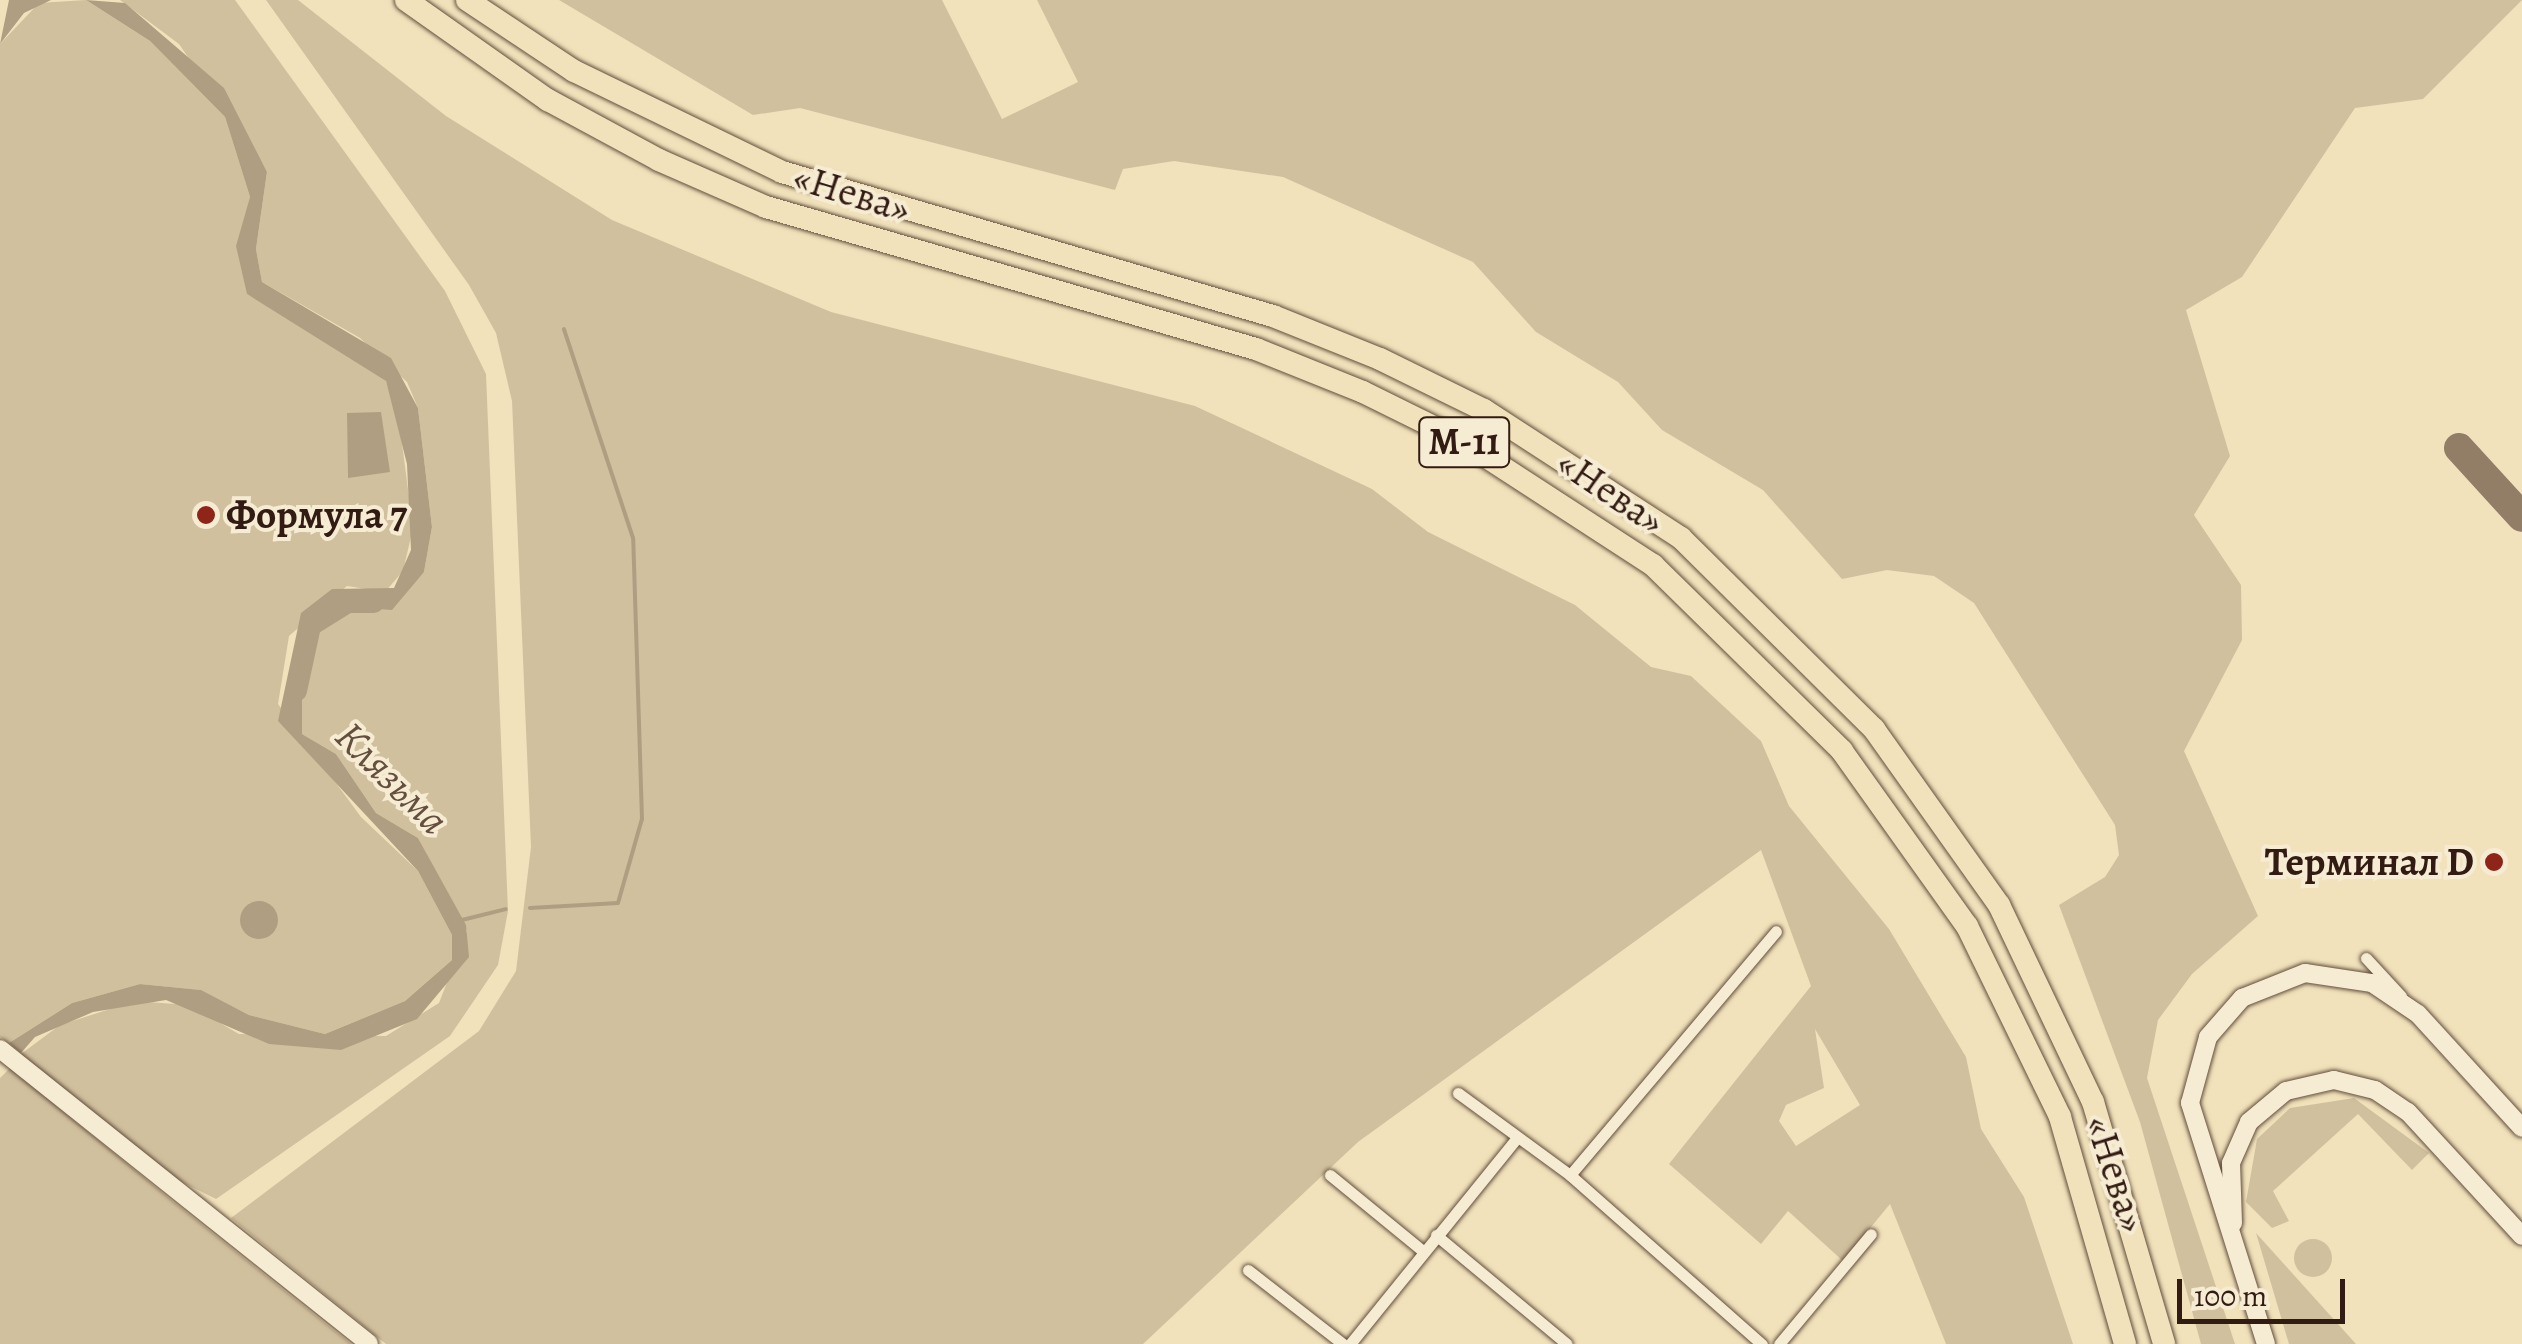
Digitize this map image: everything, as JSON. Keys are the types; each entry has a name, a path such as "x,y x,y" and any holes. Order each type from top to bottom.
{"highway":[{"name":"«Нева»","path":"406,0 548,100 659,160 766,207 1256,350 1363,392 1462,441 1653,565 1842,751 1968,926 2060,1118 2125,1344"},
{"name":"«Нева»","path":"467,0 574,72 782,172 1273,316 1380,358 1484,410 1681,538 1862,716 1999,905 2093,1102 2164,1344"}],"street":[{"path":"1570,1175 1776,930"},
{"path":"2366,958 2522,1128"},
{"path":"2266,1344 2190,1104 2208,1037 2255,990 2288,976 2339,974 2418,1014"},
{"path":"0,1049 369,1344"},
{"path":"2250,1296 2229,1194 2235,1148 2261,1108 2317,1082 2362,1086 2398,1105 2522,1236"},
{"path":"1458,1093 1570,1175 1762,1344"},
{"path":"1248,1270 1346,1344 1517,1138"},
{"path":"1330,1175 1424,1250"},
{"path":"1436,1234 1567,1344"},
{"path":"1778,1344 1871,1234"}],"shaded area":[{"path":"9,0 51,0 24,13 0,44"},
{"name":"Формула 7","path":"86,0 150,41 225,117 250,197 247,294 368,364 386,381 400,428 413,528 403,571 385,592 347,586 289,636 278,704 361,817 418,871 452,935 452,960 405,1001 325,1034 249,1015 200,990 140,984 72,1003 9,1043 0,1037 0,44 39,3"},
{"path":"86,0 125,3 224,88 267,172 256,249 262,282 391,358 418,408 432,527 424,572 392,610 337,606 317,625 302,656 302,734 336,754 376,813 418,838 466,925 469,957 417,1019 341,1050 269,1044 166,1000 93,1012 35,1037 21,1053 9,1043 72,1003 140,984 201,990 249,1015 325,1034 405,1001 452,960 452,935 418,871 278,721 301,613 332,589 394,588 411,550 407,464 386,381 247,294 236,246 250,197 225,117 150,41"},
{"path":"120,0 235,0 445,291 486,374 508,911 498,965 450,1036 216,1199 168,1175 21,1054 60,1025 135,1001 189,1005 239,1034 386,1036 439,1003 467,931 418,838 376,813 336,754 302,734 302,656 317,625 337,606 369,610 424,572 432,527 418,408 407,382 360,338 262,282 256,249 267,172 179,44"},
{"path":"266,0 298,0 446,116 612,220 831,312 1195,406 1372,489 1428,532 1575,605 1651,667 1691,676 1761,741 1789,806 1889,929 1966,1057 1981,1129 2024,1197 2073,1344 1946,1344 1890,1204 1843,1261 1788,1211 1761,1244 1669,1164 1811,986 1761,850 1358,1142 1143,1344 386,1344 231,1218 479,1031 516,971 531,847 512,401 496,333 469,285","holes":["1815,1029 1860,1105 1796,1146 1779,1121 1786,1105 1824,1088"]},
{"path":"559,0 942,0 1002,119 1078,82 1037,0 2522,0 2423,99 2355,108 2242,277 2186,310 2230,456 2194,515 2241,585 2242,640 2184,751 2258,916 2192,974 2158,1020 2147,1078 2235,1344 2201,1344 2140,1122 2059,905 2105,877 2119,855 2115,825 1974,603 1934,576 1887,570 1842,579 1763,490 1662,430 1618,382 1536,332 1473,262 1283,177 1174,161 1123,169 1115,190 800,108 753,115"},
{"path":"381,412 390,472 348,478 347,413"},
{"path":"259,901 272,907 278,920 272,933 259,939 246,933 240,920 246,907"},
{"path":"10,1068 351,1344 0,1344 0,1078"},
{"path":"2354,1098 2429,1153 2412,1170 2358,1114 2273,1191 2289,1221 2272,1228 2246,1202 2257,1139 2290,1108"},
{"path":"2256,1233 2356,1344 2289,1344"},
{"path":"2313,1239 2326,1245 2332,1258 2326,1271 2313,1277 2300,1271 2294,1258 2300,1245"}],"waterway":[{"path":"530,908 618,903 642,819 633,538 564,329"},
{"name":"Клязьма","path":"297,691 311,626 348,603 374,603"},
{"path":"462,920 506,909"}],"taxiway":[{"path":"2459,448 2522,517"}],"place":[{"name":"Формула 7","path":"206,515"},
{"name":"Терминал D","path":"2494,862"}]}
